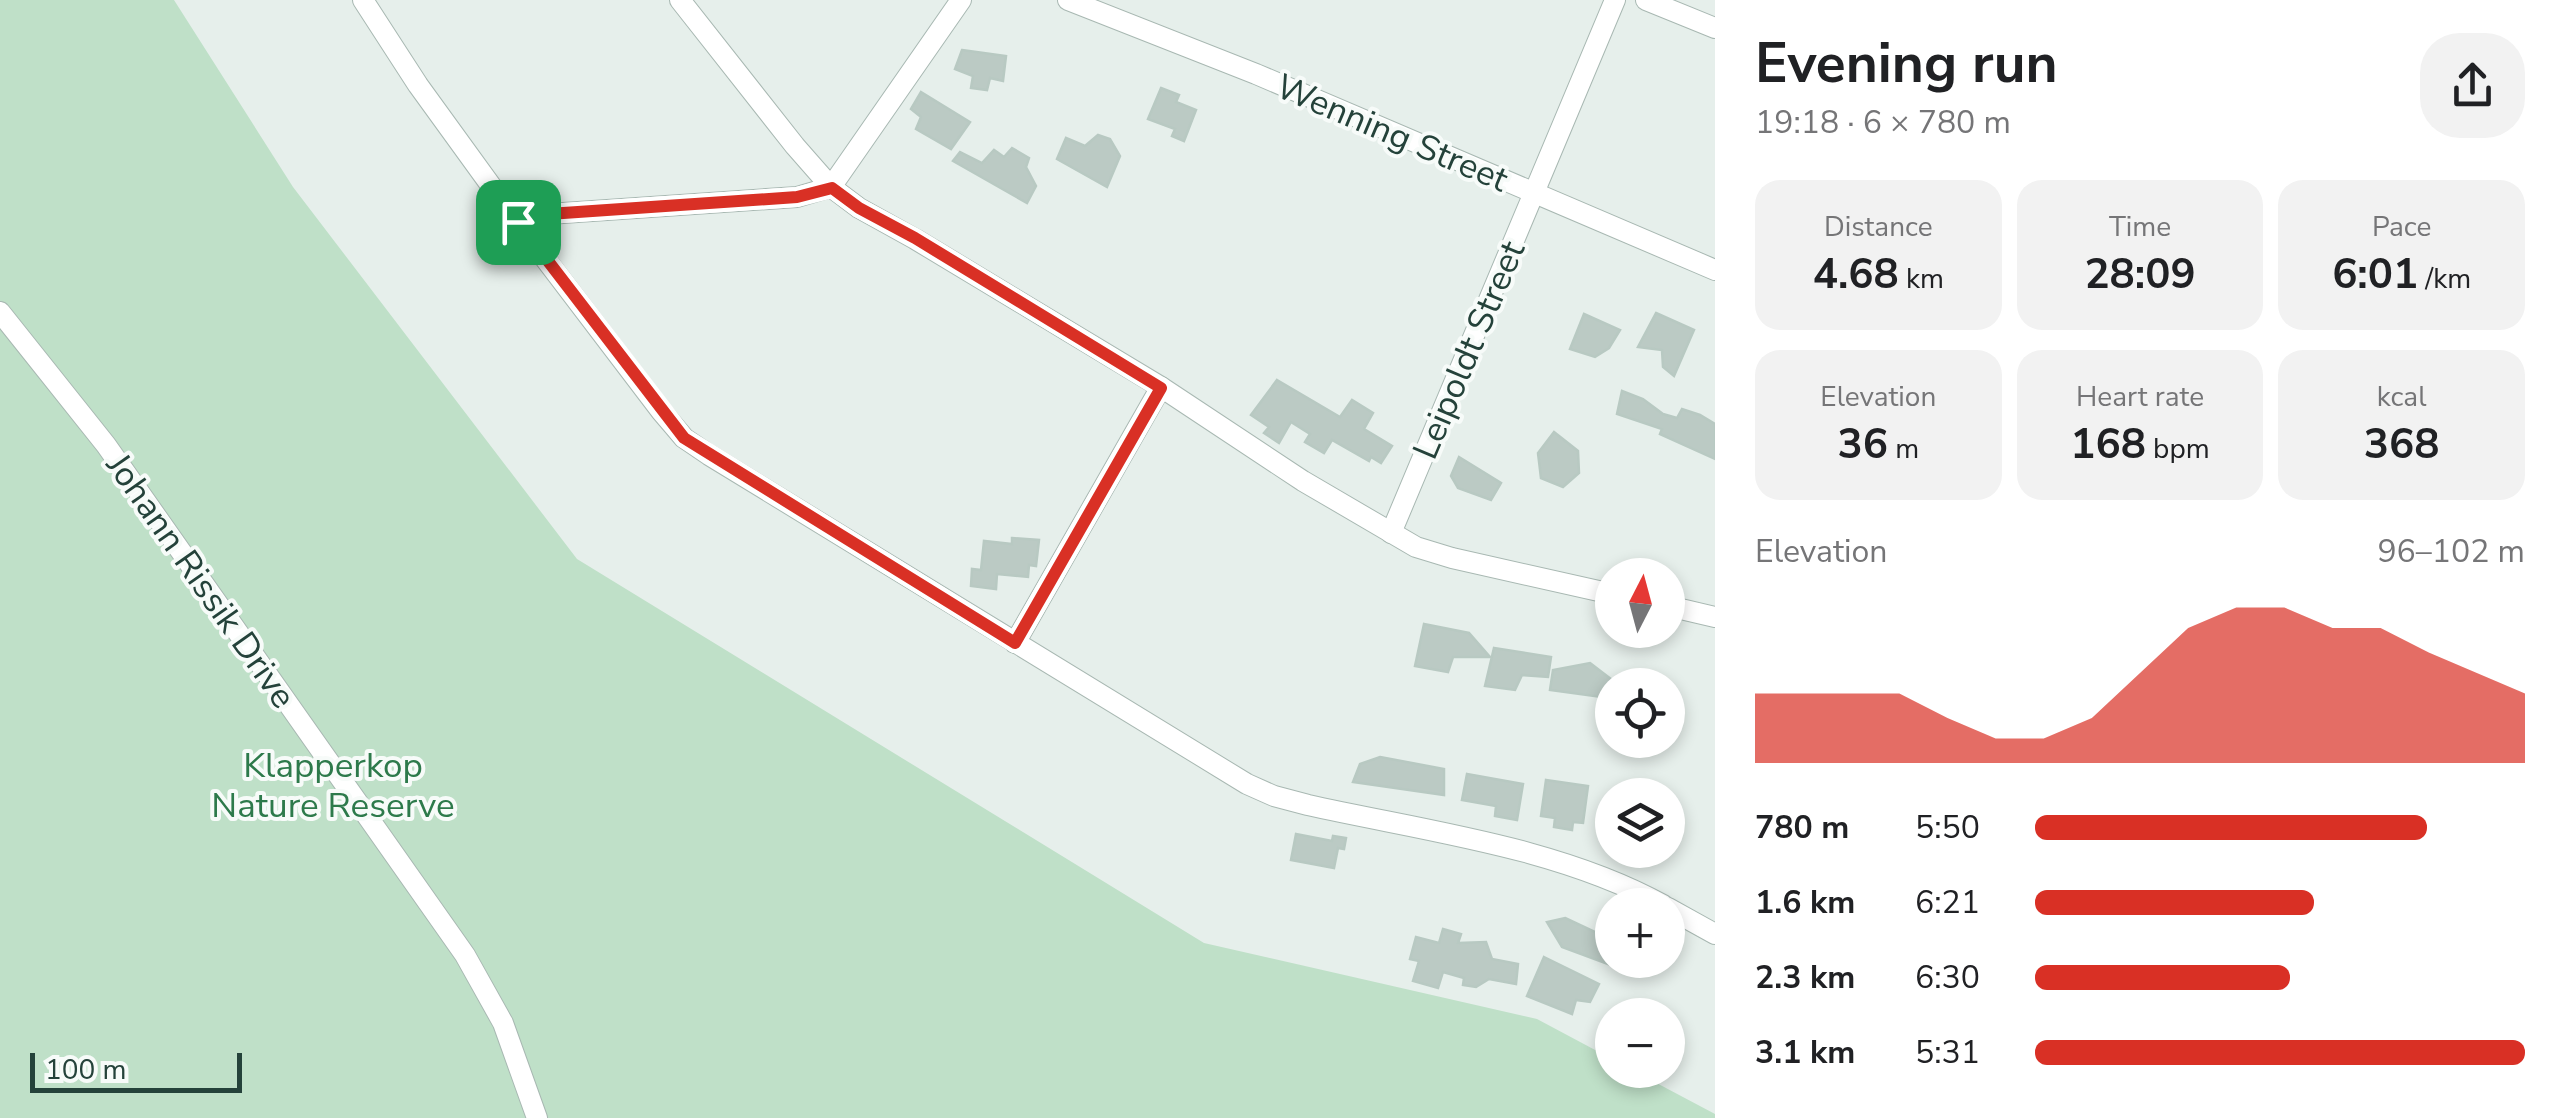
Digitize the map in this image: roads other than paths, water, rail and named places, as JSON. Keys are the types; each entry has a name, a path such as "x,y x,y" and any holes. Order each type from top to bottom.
{"street":[{"path":"362,0 418,85 518,222 684,438 1246,784 1274,796 1550,859 1598,873 1628,888"},
{"path":"680,0 832,188 859,208 915,238 1416,547 1595,590"},
{"path":"518,222 534,215 797,197 832,188 960,0"},
{"name":"Wenning Street","path":"1068,0 1256,74 1715,270"},
{"name":"Leipoldt Street","path":"1390,532 1615,0"},
{"path":"1646,0 1715,28"},
{"name":"Johann Rissik Drive","path":"0,312 106,445 465,955 504,1023 537,1118"},
{"path":"1015,643 1161,388"},
{"path":"1685,610 1715,617"},
{"path":"1685,917 1715,934"}],"park label":[{"name":"Klapperkop Nature Reserve","path":"333,785"}]}
